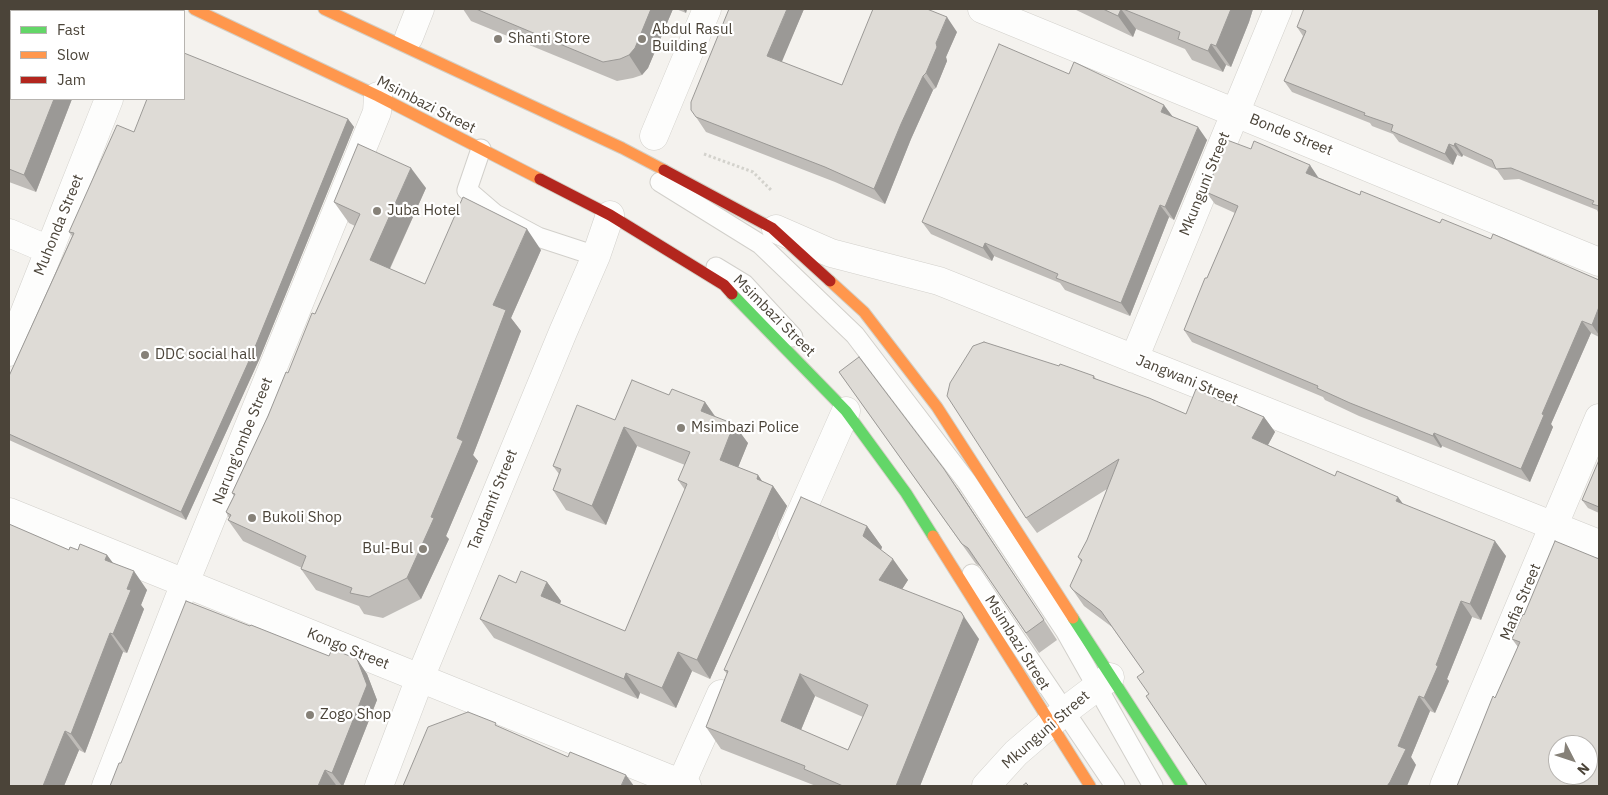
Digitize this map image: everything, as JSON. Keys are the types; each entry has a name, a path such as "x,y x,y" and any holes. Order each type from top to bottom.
{"street":[{"name":"Msimbazi Street","path":"194,9 378,96 610,216 724,285 846,411 906,493 1058,717 1090,786"},
{"path":"324,9 622,148 772,228 864,312 937,407 1104,681 1182,786"},
{"path":"409,37 420,9"},
{"path":"654,136 707,9"},
{"name":"Mkunguni Street","path":"1134,359 1234,112 1278,9"},
{"name":"Bonde Street","path":"988,10 1599,262"},
{"name":"Narung'ombe Street","path":"106,786 185,583 377,112 378,96"},
{"name":"Muhonda Street","path":"9,352 109,100"},
{"name":"Tandamti Street","path":"378,786 420,678 562,332 596,256 610,216"},
{"name":"Jangwani Street","path":"772,228 830,253 939,281 1599,544"},
{"path":"9,233 49,250"},
{"path":"780,560 846,411"},
{"name":"Mafia Street","path":"1444,786 1599,418"},
{"name":"Kongo Street","path":"9,512 683,786"},
{"path":"683,786 733,667"},
{"name":"Mkunguni Street","path":"986,786 1016,752 1104,681"}],"lane":[{"path":"219,9 355,78 452,122 631,212 744,284 872,426 1058,717 1115,786"},
{"path":"307,9 615,156 760,244 855,334 967,482 1066,632 1104,681 1153,786"},
{"path":"481,149 467,190 495,214 538,237 596,256"}],"building":[{"path":"9,9 88,9 10,10 10,100 54,100 24,175 9,169"},
{"path":"476,9 651,9 635,48 629,55 620,59 603,62"},
{"path":"729,9 787,9 767,56 842,85 873,9 927,9 947,17 926,73 901,124 874,189 825,167 696,117 691,110 691,102"},
{"path":"1103,9 1121,9 1118,16"},
{"path":"1123,9 1231,9 1216,46 1211,44 1208,51 1178,39 1180,32"},
{"path":"1304,9 1599,9 1599,206 1592,204 1594,201 1511,168 1496,169 1492,160 1455,143 1454,146 1449,144 1445,154 1391,131 1393,125 1364,115 1365,113 1284,81 1306,31 1297,27"},
{"path":"999,44 1069,74 1074,62 1164,105 1161,112 1198,127 1165,207 1160,205 1121,303 1056,278 1058,274 985,243 983,248 922,222"},
{"name":"DDC social hall","path":"185,53 348,119 253,352 181,512 9,434 9,376 74,233 69,232 117,125 134,132 147,100 185,100"},
{"path":"1227,140 1251,149 1254,141 1310,165 1306,173 1360,195 1361,191 1440,223 1442,219 1491,239 1493,234 1599,280 1599,307 1592,325 1582,321 1542,414 1544,415 1521,469 1434,433 1433,436 1350,403 1317,388 1318,386 1184,330 1205,278 1207,278 1238,206 1206,192"},
{"path":"358,144 411,168 370,260 425,284 463,197 527,229 493,305 506,310 457,438 463,441 431,517 434,518 407,578 369,597 350,593 352,588 301,569 306,556 228,520 231,515 226,512 235,494 232,493 286,372 288,373 312,313 315,314 360,214 334,202"},
{"path":"984,342 1094,376 1093,378 1149,398 1186,414 1196,389 1223,402 1224,400 1264,417 1252,438 1335,476 1337,471 1398,497 1396,501 1495,541 1470,604 1461,601 1436,665 1438,666 1424,698 1419,696 1398,746 1406,749 1387,786 1207,786 1146,696 1149,694 1137,677 1144,672 1101,611 1070,586 1082,560 1078,557 1087,540 1119,459 1026,518 947,396 950,383 973,346"},
{"path":"859,357 944,469 1044,620 1026,633 968,548 962,544 839,372"},
{"path":"632,380 669,395 672,389 705,402 701,411 734,424 720,460 758,475 757,479 773,486 697,660 678,652 662,688 626,673 624,679 480,619 499,575 516,583 521,571 547,582 541,596 625,631 687,484 678,480 690,452 624,427 592,506 553,490 561,469 553,466 577,405 615,420"},
{"path":"1599,460 1599,507 1582,500"},
{"path":"801,497 867,526 863,536 893,559 879,580 961,612 964,617 896,786 843,786 804,769 805,766 706,727 728,671 724,670","holes":["800,674 868,705 848,750 781,721"]},
{"path":"9,524 69,550 70,547 78,550 80,544 107,555 105,560 134,571 127,589 131,590 113,634 110,633 71,734 65,731 43,786 9,786"},
{"path":"1555,541 1599,559 1599,786 1457,786 1493,696 1495,698 1520,642 1512,639"},
{"path":"186,601 329,656 332,649 357,659 367,685 332,773 325,770 318,786 110,786"},
{"path":"468,712 568,757 570,752 626,775 621,786 403,786 428,727"}],"traffic: fast":[{"path":"732,294 846,411 906,493 933,536"},
{"path":"1073,618 1182,786"}],"traffic: slow":[{"path":"194,9 378,96 540,179"},
{"path":"324,9 622,148 664,170"},
{"path":"830,281 864,312 937,407 1073,618"},
{"path":"933,536 1090,786"}],"traffic: jam":[{"path":"664,170 772,228 830,281"},
{"path":"540,179 610,215 724,285 732,294"}],"place":[{"name":"Shanti Store","path":"498,39"},
{"name":"Abdul Rasul Building","path":"642,39"},
{"name":"Juba Hotel","path":"377,211"},
{"name":"DDC social hall","path":"145,355"},
{"name":"Msimbazi Police","path":"681,428"},
{"name":"Bukoli Shop","path":"252,518"},
{"name":"Bul-Bul","path":"423,549"},
{"name":"Zogo Shop","path":"310,715"}]}
